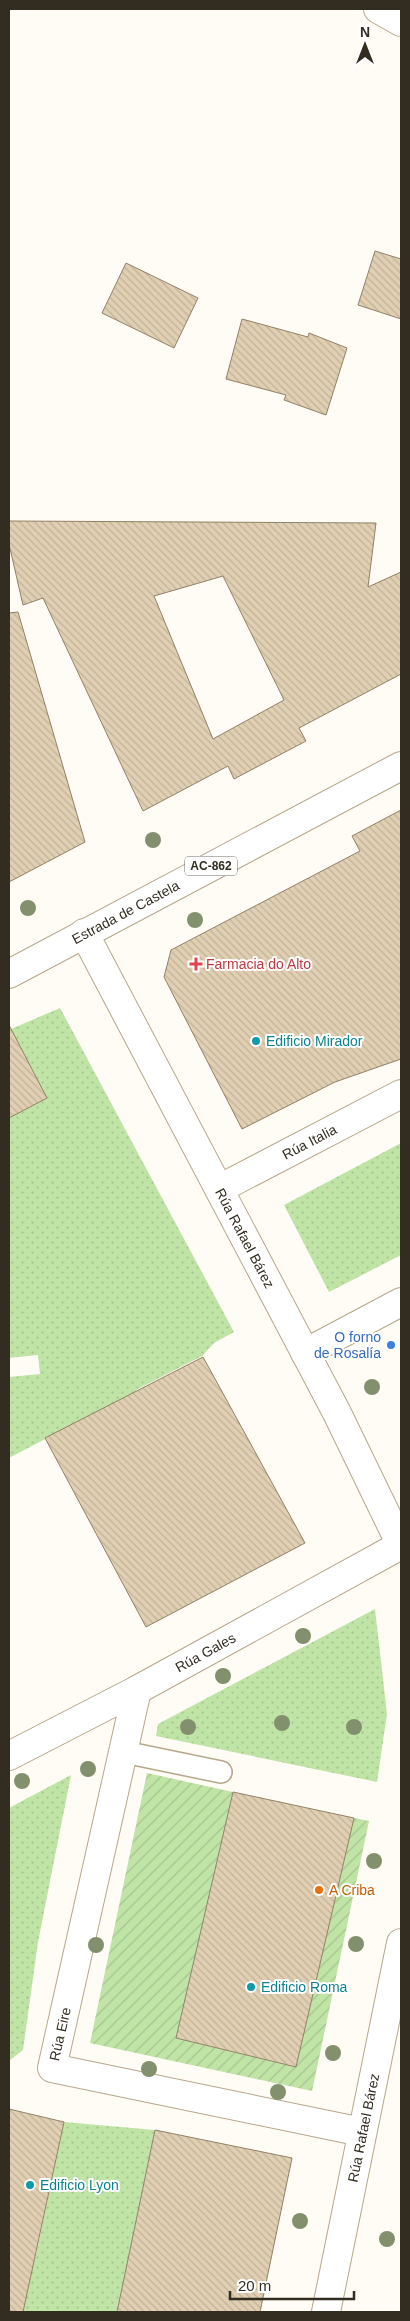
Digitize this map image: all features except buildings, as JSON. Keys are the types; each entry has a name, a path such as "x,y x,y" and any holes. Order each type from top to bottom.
{"street":[{"path":"378,9 401,22"},
{"name":"Estrada de Castela","path":"9,974 401,766"},
{"name":"Rúa Rafael Bárez","path":"84,934 305,1353 401,1545"},
{"name":"Rúa Italia","path":"219,1189 401,1094"},
{"path":"305,1353 401,1302"},
{"name":"Rúa Gales","path":"9,1756 137,1690 401,1545"},
{"name":"Rúa Eire","path":"137,1690 52,2068 362,2132"},
{"name":"Rúa Rafael Bárez","path":"326,2312 401,1943"}],"lane":[{"path":"124,1752 221,1772"}],"green space":[{"path":"60,1008 234,1332 214,1343 202,1356 136,1390 151,1418 116,1402 9,1458 9,1377 40,1374 38,1355 9,1358 9,1118 47,1098 11,1029"},
{"path":"401,1143 401,1255 329,1292 284,1205"},
{"path":"375,1609 387,1714 377,1782 156,1736 158,1724"},
{"path":"147,1773 233,1792 176,2038 295,2067 354,1818 369,1821 312,2091 90,2043"},
{"path":"71,1775 38,1942 23,2050 9,2061 9,1808"},
{"path":"64,2122 155,2130 117,2312 9,2312 9,2249 36,2255"}],"place":[{"name":"Farmacia do Alto","path":"196,964"},
{"name":"Edificio Mirador","path":"256,1041"},
{"name":"O forno de Rosalía","path":"391,1345"},
{"name":"A Criba","path":"319,1890"},
{"name":"Edificio Roma","path":"251,1987"},
{"name":"Edificio Lyon","path":"30,2185"}]}
